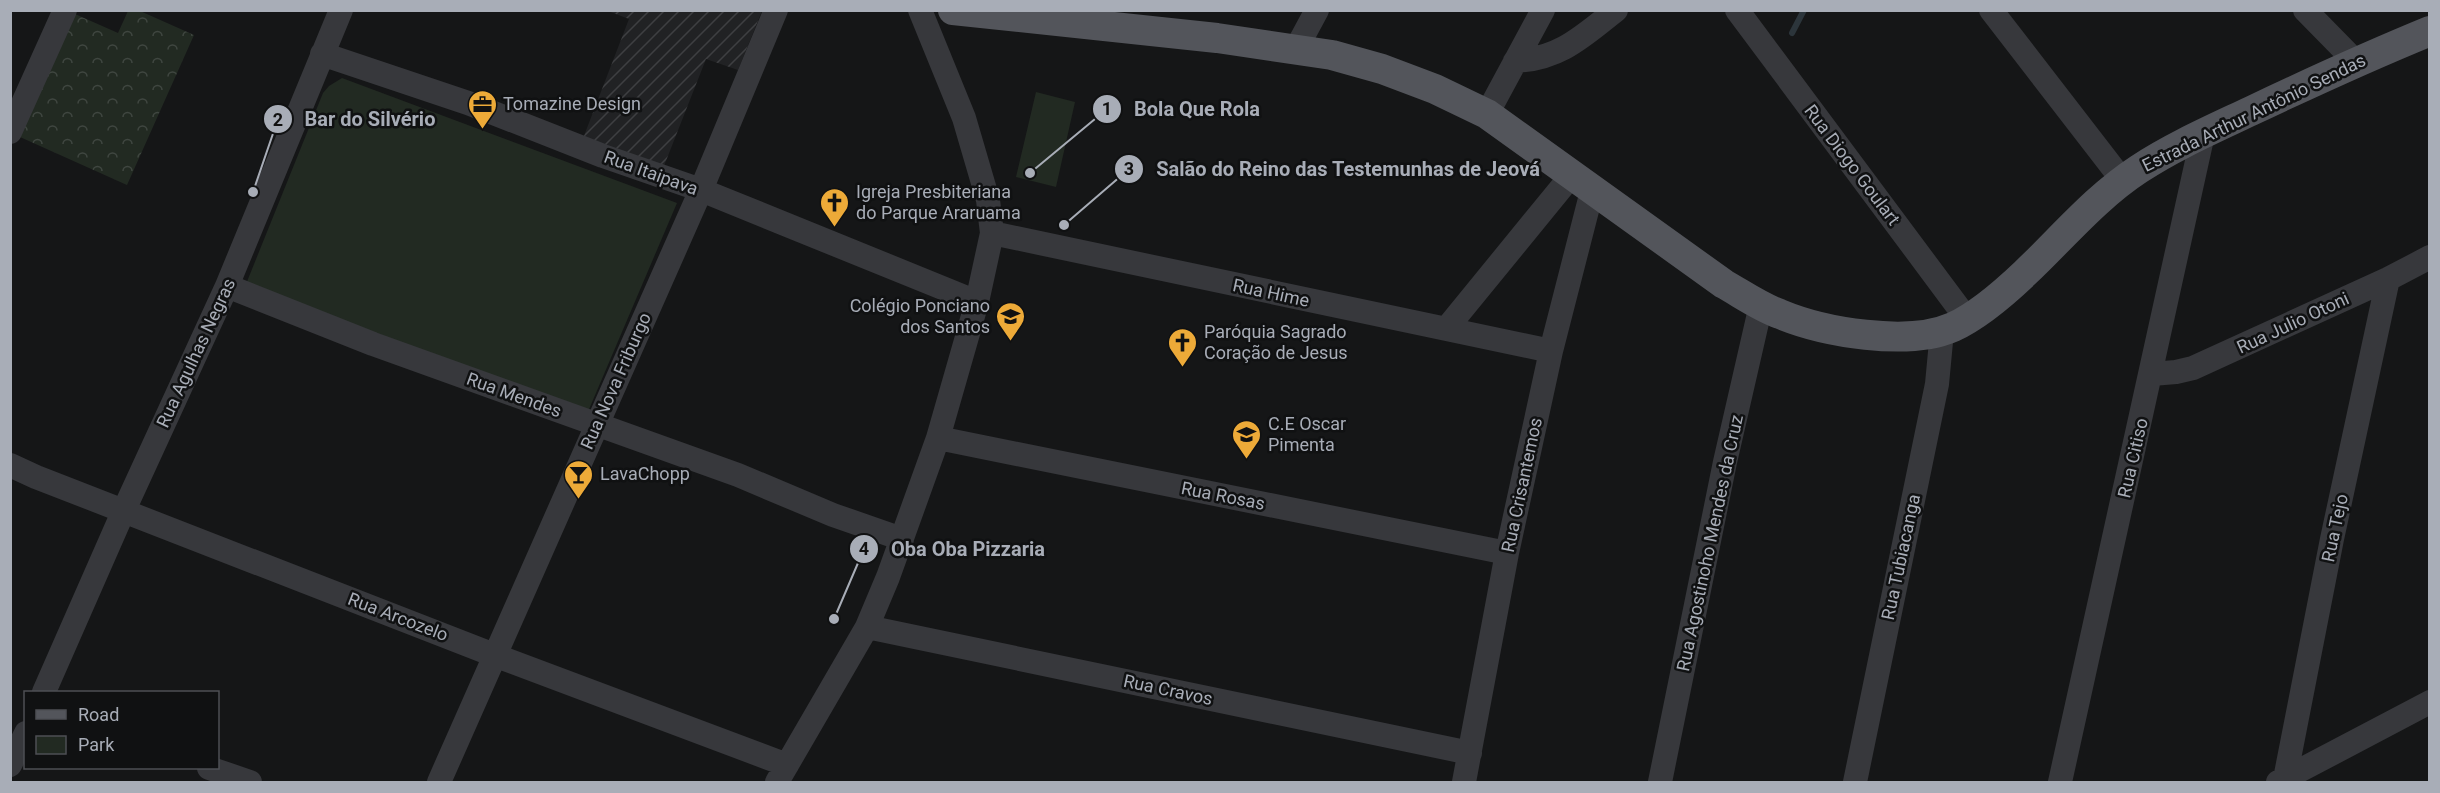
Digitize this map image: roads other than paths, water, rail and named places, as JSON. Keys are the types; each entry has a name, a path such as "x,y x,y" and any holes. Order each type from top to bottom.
{"main road":[{"path":"953,10 1070,16 1332,55 1382,69 1435,89 1487,114 1724,284 1779,314 1812,325 1893,338 1954,325"},
{"name":"Estrada Arthur Antônio Sendas","path":"1954,325 2024,274 2086,212 2123,181 2159,157 2356,62 2430,31"}],"street":[{"path":"10,132 65,10"},
{"name":"Rua Agulhas Negras","path":"45,691 124,510 227,286 340,10"},
{"name":"Rua Nova Friburgo","path":"438,783 701,190 776,10"},
{"path":"782,774 867,627 903,539 938,438 977,302 992,233 988,200 964,118 920,10"},
{"path":"1296,49 1317,10"},
{"path":"1487,114 1543,10"},
{"path":"1515,61 1534,60 1567,48 1617,10"},
{"name":"Rua Diogo Goulart","path":"1737,10 1954,325"},
{"path":"1991,10 2123,181"},
{"path":"2305,10 2356,62"},
{"name":"Rua Itaipava","path":"322,54 468,103 603,156 701,190 977,302"},
{"name":"Rua Citiso","path":"2060,783 2152,374 2203,134"},
{"path":"1446,329 1581,183"},
{"name":"Rua Crisantemos","path":"1464,783 1507,553 1551,351 1581,183"},
{"name":"Rua Hime","path":"992,233 1551,351"},
{"name":"Rua Julio Otoni","path":"2152,374 2193,368 2388,279 2430,257"},
{"name":"Rua Tejo","path":"2281,781 2388,279"},
{"name":"Rua Mendes","path":"227,286 372,344 738,475 833,515 903,539"},
{"name":"Rua Agostinoho Mendes da Cruz","path":"1660,783 1725,462 1761,305"},
{"name":"Rua Tubiacanga","path":"1855,783 1937,384 1954,325"},
{"name":"Rua Rosas","path":"938,438 1507,553"},
{"name":"Rua Arcozelo","path":"10,465 494,655 782,774"},
{"name":"Rua Cravos","path":"867,627 1470,753"},
{"path":"2281,781 2430,702"},
{"path":"10,765 24,737"},
{"path":"212,769 250,783"}],"waterway":[{"path":"1792,33 1804,10"}],"place":[{"name":"Tomazine Design","path":"482,130"},
{"name":"Bola Que Rola","path":"1030,173"},
{"name":"Bar do Silvério","path":"253,192"},
{"name":"Salão do Reino das Testemunhas de Jeová","path":"1064,225"},
{"name":"Igreja Presbiteriana do Parque Araruama","path":"835,228"},
{"name":"Colégio Ponciano dos Santos","path":"1011,342"},
{"name":"Paróquia Sagrado Coração de Jesus","path":"1183,368"},
{"name":"C.E Oscar Pimenta","path":"1247,460"},
{"name":"LavaChopp","path":"579,500"},
{"name":"Oba Oba Pizzaria","path":"834,619"}]}
